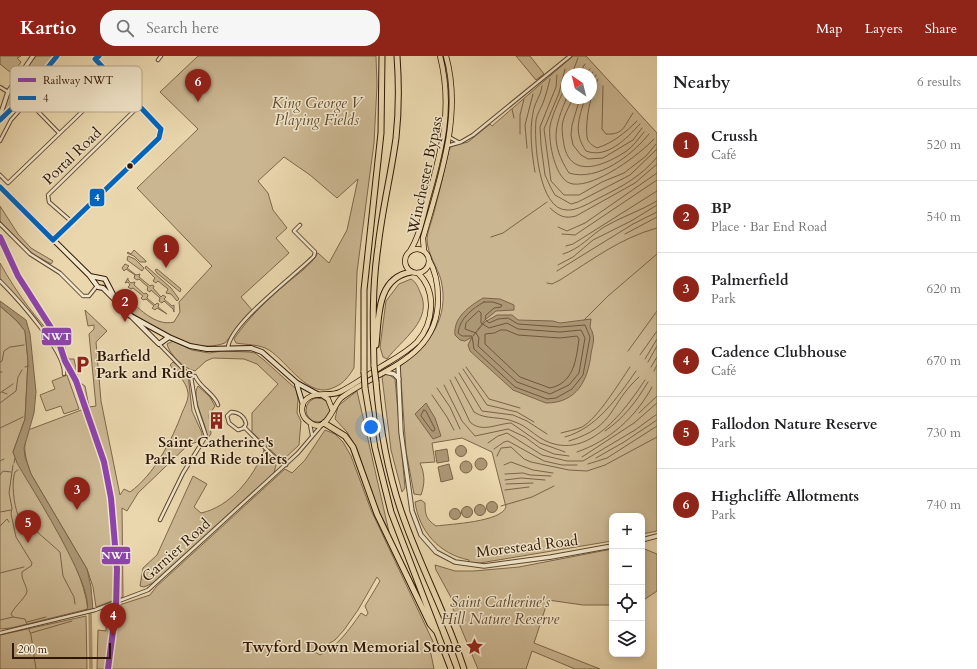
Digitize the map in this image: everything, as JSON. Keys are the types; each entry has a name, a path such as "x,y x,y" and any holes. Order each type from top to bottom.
{"highway":[{"path":"382,56 381,133 364,290 365,388 374,448 391,512 407,556 440,634 451,669"},
{"path":"397,56 399,93 395,139 381,224 375,272 373,315 374,366 383,438 399,504 414,547 452,635 464,669"},
{"name":"Winchester Bypass","path":"410,251 421,225 443,140 446,97 440,56"},
{"name":"Winchester Bypass","path":"424,251 423,238 449,137 451,105 449,72 446,56"},
{"path":"410,272 404,262 405,257 410,251 417,248 424,251 434,271 438,293 434,321 423,344 398,364 346,394 336,403 332,409 330,418 323,424 316,425 310,423 302,413 303,405 309,397 339,392 404,353 417,341 428,320 431,298 428,286 418,273"},
{"path":"374,366 379,313 383,295 394,278 410,272 418,273 427,267 429,260"},
{"path":"321,395 328,400 332,409"},
{"path":"323,424 345,436 353,447 376,514 430,624 440,634"}],"main road":[{"path":"0,187 99,287 159,344 169,337"},
{"path":"89,276 104,279 118,304"},
{"path":"99,279 99,287"},
{"path":"99,287 106,283"},
{"path":"129,315 169,337 198,348 251,348 262,352 297,383 321,395"},
{"path":"297,383 303,405"}],"street":[{"path":"26,66 33,56"},
{"path":"49,66 57,56"},
{"path":"99,56 95,59 102,66"},
{"path":"446,147 473,135 570,56"},
{"path":"0,86 8,92"},
{"path":"0,116 10,89"},
{"path":"53,240 159,138 161,129 142,109"},
{"path":"0,120 10,110"},
{"path":"0,141 11,120 18,112"},
{"path":"39,112 59,133"},
{"path":"0,175 8,183 81,112"},
{"name":"Portal Road","path":"72,222 49,202 48,195 133,112"},
{"path":"449,137 458,142"},
{"path":"0,224 30,254 60,273 83,296 87,297 99,287"},
{"path":"228,348 228,344 256,308 314,256 315,252 312,248 294,231 300,225"},
{"path":"0,281 34,318 63,365 64,374"},
{"path":"159,344 215,399 218,405"},
{"name":"Morestead Road","path":"398,364 403,450 412,511 421,535 436,552 459,564 484,566 522,562 609,547"},
{"path":"385,372 394,374 399,379"},
{"path":"160,520 180,479 206,436 196,407 193,377"},
{"path":"235,412 241,416 246,422 244,427 238,430 231,426 227,420 229,413 235,412"},
{"path":"310,423 312,435"},
{"name":"Garnier Road","path":"0,632 25,628 93,611 139,594 153,586 286,465 303,448 312,435 323,424"},
{"path":"244,427 279,462 286,465"},
{"path":"645,539 657,536"}],"green space":[{"path":"0,56 21,56 17,58 21,62 18,66 10,66 10,72 0,64"},
{"path":"36,56 54,56 47,66 29,65"},
{"name":"King George V Playing Fields","path":"198,56 376,56 377,85 374,143 357,272 354,368 346,379 335,387 325,390 316,389 299,378 269,350 257,346 236,343 234,339 259,309 308,266 318,253 329,263 347,230 358,179 337,198 310,175 284,157 258,181 268,193 273,210 287,228 276,238 289,253 241,297 252,310 225,343 204,346 184,342 154,327 121,304 124,294 153,319 167,323 174,322 180,312 179,302 212,266 137,188 198,129 160,92"},
{"path":"516,56 530,56 544,74 536,80"},
{"path":"573,56 586,56 657,133 657,531 645,533 645,513 609,513 609,542 480,563 468,563 469,560 448,552 432,540 426,532 417,513 415,502 421,500 425,503 425,511 427,516 436,526 486,519 502,512 506,507 492,452 462,438 432,443 435,462 420,463 424,475 423,487 421,495 414,494 406,451 400,366 428,340 440,319 443,294 441,280 427,245 427,240 449,150 452,146 468,142 490,124 492,126"},
{"path":"10,92 10,108 2,116"},
{"path":"0,206 18,234 31,248 53,261 51,264 33,254 0,221"},
{"path":"134,250 146,262 140,262 134,256 127,253 128,252 131,254"},
{"path":"128,256 135,259 144,268 142,271 127,260"},
{"path":"0,263 20,296 44,326 61,345 65,344 65,352 69,359 74,359 79,382 85,386 89,407 96,406 89,334 94,329 94,325 88,326 85,310 107,331 96,342 101,401 120,495 124,489 130,492 139,485 154,467 173,434 186,403 188,395 187,388 170,365 173,362 188,374 192,411 202,433 202,437 197,442 188,445 138,493 127,511 122,508 123,597 96,607 93,587 87,569 31,474 25,452 25,442 28,430 84,409 84,406 70,374 45,332 35,317 0,279"},
{"path":"125,264 129,266 127,268 136,275 140,274 139,277 150,286 154,286 153,288 161,297 163,295 166,297 164,299 172,306 174,305 174,312 173,309 164,301 162,303 159,301 160,298 151,290 150,292 147,290 148,287 139,279 137,280 134,278 135,275 126,269 124,271 122,268"},
{"path":"146,266 171,288 179,299 177,301 171,294 166,293 168,289 158,281 156,283 153,281 155,278 145,268"},
{"path":"157,269 181,289 180,292 157,273 155,270"},
{"path":"128,278 131,283 135,282 134,285 144,294 146,293 148,295 147,298 155,305 157,303 159,304 158,307 167,314 157,308 155,310 152,308 154,306 146,299 143,300 141,298 143,296 133,288 131,289 128,287 130,285 128,282 125,283"},
{"path":"411,279 418,286 423,302 423,312 414,329 387,359 383,357 380,347 386,301 399,284"},
{"path":"0,306 17,321 25,331 28,361 25,419 13,452 67,548 83,588 88,609 11,628 0,629"},
{"path":"173,341 192,350 209,353 222,351 255,353 264,360 296,389 298,399 297,413 301,421 299,445 282,461 252,432 252,413 278,384 257,364 244,359 213,358 206,361 195,371 191,370 182,364 168,348 167,344"},
{"path":"387,373 395,379 405,488 402,492 391,450 382,377"},
{"path":"67,375 79,409 64,414 61,406 46,411 40,395 55,389 52,381"},
{"path":"198,386 210,397 215,406 209,415 211,434 207,439 207,433 196,398"},
{"path":"357,391 389,532 377,508 357,449 347,432 335,419 338,406"},
{"path":"318,398 327,401 330,410 327,419 318,422 309,419 306,410 309,401"},
{"path":"325,430 335,434 343,442 351,456 371,510 436,648 430,651 428,650 431,654 434,669 97,669 98,630 106,631 107,609 150,595 156,587 285,469 292,473 305,460","holes":["377,577 380,581 365,606 368,613 366,616 361,613 343,637 333,647 320,655 315,652 335,640 358,610"]},
{"path":"264,450 276,465 274,473 153,583 144,587 140,586 143,568 157,555 193,476 207,484 194,507 201,513 212,510 231,498 240,489 254,470"},
{"path":"645,549 657,554 657,591 645,599"},
{"name":"Saint Catherine's Hill Nature Reserve","path":"609,550 609,605 583,605 548,600 534,643 600,669 575,669 532,651 526,669 478,669 453,609 454,603 436,570 435,565 455,571 519,567"},
{"path":"86,616 87,669 0,669 0,635"}],"water":[{"path":"483,298 500,299 514,305 514,310 496,311 485,320 473,336 485,322 497,315 512,315 518,320 553,321 560,323 591,319 590,327 594,340 587,373 584,381 573,394 566,399 557,402 546,403 513,390 470,351 468,345 472,337 465,341 460,340 455,335 457,323 463,313"},
{"path":"0,301 26,320 30,334 36,392 34,413 24,448 25,457 31,474 87,569 91,587 93,611 86,612 87,601 82,583 73,562 48,515 17,463 13,452 25,419 28,361 25,331 17,321 0,306"},
{"path":"426,403 435,418 441,436 433,439 415,414"},
{"path":"461,445 465,447 467,451 465,455 461,457 457,455 455,451 457,447"},
{"path":"447,449 449,461 437,463 435,451"},
{"path":"479,458 483,458 487,464 483,470 479,470 475,466 475,462"},
{"path":"466,461 470,463 472,467 470,471 466,473 462,471 460,467 462,463"},
{"path":"449,464 453,479 441,482 438,467"},
{"path":"492,501 496,503 498,507 496,511 492,513 488,511 486,507 488,503"},
{"path":"480,504 484,506 486,510 484,514 480,516 476,514 474,510 476,506"},
{"path":"467,506 471,508 473,512 471,516 467,518 463,516 461,512 463,508"},
{"path":"455,508 459,510 461,514 459,518 455,520 451,518 449,514 451,510"}],"waterway":[{"path":"574,68 578,58"},
{"path":"583,68 585,64"},
{"path":"557,75 556,87 540,127 545,175 555,195 571,204 578,202 630,175 657,149"},
{"path":"550,79 536,120 536,142 537,157 544,187 550,199 557,207 567,210 580,208 631,180 645,170 657,157"},
{"path":"598,79 591,99 588,115 587,137 589,142 597,148 603,146 619,137 637,121"},
{"path":"561,85 544,129 551,181 564,195 579,195 602,182 624,173 646,156 656,144"},
{"path":"535,172 531,127 534,109 542,86"},
{"path":"603,86 602,129 606,134 617,133 623,129 633,113"},
{"path":"527,148 525,125 533,94"},
{"path":"561,96 550,126 550,141 557,169 567,182 582,184 605,175 628,161 654,139"},
{"path":"520,134 520,115 524,99"},
{"path":"564,104 559,118 556,135 559,153 569,173 580,175 591,174 614,165 624,158 649,134"},
{"path":"570,104 562,124 564,145 568,156 574,163 581,166 599,165 617,157 628,150 644,132"},
{"path":"578,104 572,125 571,135 573,145 581,155 588,159 603,158 633,140 642,128"},
{"path":"583,104 579,119 578,131 586,151 594,153 609,150 629,136 640,124"},
{"path":"512,109 514,118"},
{"path":"550,208 562,216 576,216 635,183 657,164"},
{"path":"558,227 567,231 585,223 657,173"},
{"path":"562,234 575,235 657,180"},
{"path":"566,246 573,244 657,191"},
{"path":"563,254 580,246 604,227 657,201"},
{"path":"491,237 503,233 547,202"},
{"path":"558,265 573,257 593,240 631,221 657,205"},
{"path":"557,271 633,224 657,212"},
{"path":"625,234 657,217"},
{"path":"547,283 552,284 618,244 644,232 657,228"},
{"path":"584,320 608,296 657,254"},
{"path":"628,351 657,311"},
{"path":"640,355 657,331"},
{"path":"645,359 657,339"},
{"path":"0,362 2,361 4,351 10,347 24,345"},
{"path":"648,362 657,346"},
{"path":"651,367 657,357"},
{"path":"654,371 657,365"},
{"path":"25,367 29,366"},
{"path":"466,367 489,399 520,408"},
{"path":"561,433 582,427 595,416 608,400 630,367"},
{"path":"463,369 487,405 517,412 534,422"},
{"path":"0,403 16,391 18,377 22,370"},
{"path":"565,437 587,427 597,419 614,401 636,371"},
{"path":"459,373 482,411 513,415 527,421 547,434"},
{"path":"455,377 474,412 483,416 510,420 523,426 546,441 562,445 577,444 591,438 604,429 627,405 645,380"},
{"path":"569,441 585,435 596,429 604,422 629,387 639,377"},
{"path":"450,380 470,422 479,427 489,427 511,423 540,443 565,452"},
{"path":"605,431 618,421 629,409 648,382"},
{"path":"0,393 13,384"},
{"path":"444,385 462,421 475,436 508,429 525,437 540,448 554,454 569,456"},
{"path":"577,452 611,435 630,418 652,387"},
{"path":"437,388 450,407 460,429"},
{"path":"2,392 7,394"},
{"path":"432,395 454,430"},
{"path":"639,413 657,396"},
{"path":"582,457 634,423 657,403"},
{"path":"488,443 498,436 507,433 542,455 567,461 583,461 635,430 657,414"},
{"path":"0,428 23,417"},
{"path":"596,458 624,442 657,420"},
{"path":"588,464 607,458 657,426"},
{"path":"497,456 501,448 511,447 524,459 531,462 569,470 587,471 605,465 657,437"},
{"path":"494,449 508,441 544,461 562,465 577,465"},
{"path":"14,463 15,458"},
{"path":"0,461 4,459"},
{"path":"504,465 511,462 533,470 553,473"},
{"path":"13,465 9,493 12,508 11,514 16,537 32,563 31,566 22,572 27,593 11,614 13,617"},
{"path":"18,470 15,472 13,487 14,500 18,515 60,552 63,576 74,597 75,604"},
{"path":"0,475 3,471 11,472"},
{"path":"505,474 523,473 530,475 551,476"},
{"path":"505,480 521,478 545,480"},
{"path":"506,484 533,483"},
{"path":"501,506 532,497 554,486"},
{"path":"505,490 529,487"},
{"path":"0,512 11,510"},
{"path":"0,526 7,519 9,522"},
{"path":"0,573 24,567"},
{"path":"90,608 91,669"},
{"path":"0,620 13,617 25,619 31,635 36,669"},
{"path":"27,622 46,617"},
{"path":"31,633 72,621"}],"rail line":[{"name":"NWT","path":"0,237 18,276 57,337 65,361 76,381 104,462 111,498 117,569 116,608 108,669"}],"transit line":[{"name":"4","path":"49,66 57,56"},
{"name":"4","path":"99,56 95,59 102,66"},
{"name":"4","path":"0,187 53,240 159,138 161,129 142,109"},
{"name":"4","path":"0,120 10,110"}],"place":[{"name":"Highcliffe Allotments","path":"198,102"},
{"name":"Crussh","path":"166,268"},
{"name":"BP","path":"125,322"},
{"name":"Barfield Park and Ride","path":"83,365"},
{"name":"Saint Catherine's Park and Ride toilets","path":"216,421"},
{"name":"Palmerfield","path":"77,510"},
{"name":"Fallodon Nature Reserve","path":"28,543"},
{"name":"Cadence Clubhouse","path":"113,636"},
{"name":"Twyford Down Memorial Stone","path":"475,647"}]}
